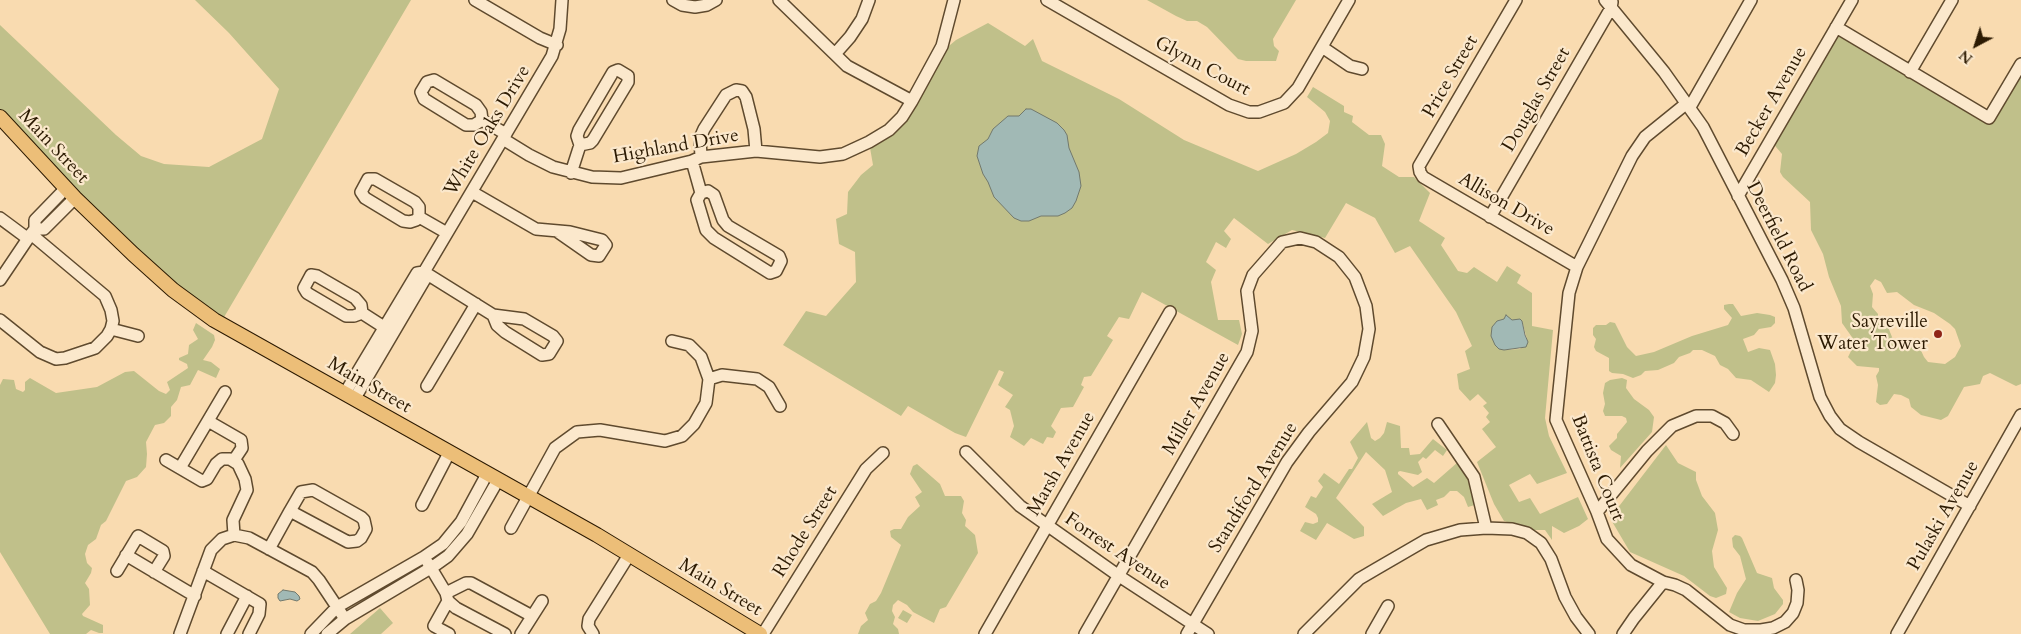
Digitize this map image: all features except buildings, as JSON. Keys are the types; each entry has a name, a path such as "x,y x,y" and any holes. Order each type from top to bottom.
{"main road":[{"name":"Main Street","path":"0,117 66,188 133,254 173,290 220,324 597,535 761,634"}],"street":[{"path":"475,0 493,5 540,38 557,44"},
{"name":"White Oaks Drive","path":"350,396 389,330 426,279 424,272 552,56 557,44 563,11 562,0"},
{"path":"674,0 682,5 695,7 707,5 716,0"},
{"path":"779,0 847,66 912,101"},
{"path":"835,54 862,19 869,0"},
{"name":"Highland Drive","path":"482,120 529,155 553,167 592,177 621,178 697,159 756,151 820,157 843,154 889,130 902,117 942,46 954,0"},
{"name":"Glynn Court","path":"1047,0 1221,101 1249,112 1259,112 1276,107 1292,96 1349,0"},
{"name":"Price Street","path":"1420,172 1419,166 1516,0"},
{"path":"1688,105 1751,0"},
{"name":"Becker Avenue","path":"1738,196 1852,0"},
{"path":"1910,72 1952,0"},
{"name":"Deerfield Road","path":"1609,3 1664,72 1703,127 1782,280 1794,308 1820,396 1830,416 1840,429 1859,442 1970,506"},
{"name":"Douglas Street","path":"1490,217 1609,3"},
{"path":"1836,26 1989,118 2021,64"},
{"path":"1322,47 1350,66 1362,70"},
{"path":"571,173 580,145 577,136 579,130 613,72 618,70 628,76 628,82 594,140 580,145"},
{"path":"434,80 476,105 482,120 474,125 466,125 424,99 421,92 427,82 434,80"},
{"path":"700,192 708,191 714,195 723,220 728,226 779,256 781,261 776,271 770,273 714,238 706,230 698,200 700,192 697,159 700,138 726,95 736,90 742,91 746,98 754,129 756,151"},
{"name":"Battista Court","path":"1688,105 1645,137 1632,156 1577,267 1568,293 1556,420 1607,539 1631,566 1662,582 1686,590 1730,626 1744,630 1773,628 1785,622 1797,603 1798,590 1796,580"},
{"name":"Allison Drive","path":"1420,172 1423,177 1577,267"},
{"path":"368,179 375,179 415,202 419,208 419,217 410,222 403,221 365,198 361,192 368,179"},
{"path":"0,280 31,234 35,220 66,188"},
{"path":"472,192 536,229 558,232"},
{"path":"31,234 44,229 76,198"},
{"path":"419,217 447,233"},
{"path":"0,218 31,234 105,296 113,321 111,330 95,348 56,359 40,352 0,320"},
{"name":"Miller Avenue","path":"1085,634 1247,352 1252,331 1247,291 1253,275 1282,242 1300,238 1316,242 1339,257"},
{"name":"Standiford Avenue","path":"1190,629 1287,462 1359,371 1364,357 1369,329 1366,306 1355,277 1339,257"},
{"path":"424,272 493,315 524,319 553,336 557,341 549,354 542,355 504,332 497,325 493,315"},
{"path":"362,314 361,305 355,298 317,276 311,275 304,288 307,293 346,316 362,314 389,330"},
{"path":"427,386 476,304"},
{"name":"Marsh Avenue","path":"984,634 1170,312"},
{"path":"111,330 138,336"},
{"path":"511,528 555,448 577,432 600,430 665,441 682,436 694,424 706,403 709,379 701,357 689,345 672,341"},
{"path":"709,379 722,375 757,380 769,387 780,406"},
{"path":"180,468 225,392"},
{"name":"Pulaski Avenue","path":"1897,634 2021,415"},
{"path":"1597,512 1672,426 1696,416 1712,416 1725,423 1733,434"},
{"path":"208,420 241,440 242,448 234,460"},
{"path":"1438,424 1474,477 1486,528"},
{"name":"Forrest Avenue","path":"966,452 1020,506 1190,629 1208,634"},
{"path":"422,505 449,453"},
{"name":"Rhode Street","path":"761,634 866,469 883,453"},
{"path":"166,460 205,480 219,461 226,458 234,460 240,468 247,490 233,520 234,535"},
{"path":"311,634 337,607 443,544 454,532 492,477"},
{"path":"327,634 345,619 448,556 462,541 492,477"},
{"path":"269,549 290,511 301,492 313,490 361,517 366,528 361,538 357,541 348,542 290,511"},
{"path":"1304,634 1359,579 1393,559 1426,540 1443,534 1486,528 1512,529 1527,533 1541,543 1551,559 1568,604 1589,634"},
{"path":"180,634 211,550 222,539 234,535 250,538 316,576 345,619"},
{"path":"117,571 138,536 163,551 164,556 154,572"},
{"path":"126,555 195,596"},
{"path":"593,634 588,626 589,619 629,555"},
{"path":"424,557 447,597 456,608 505,634"},
{"path":"203,571 257,601 260,607 260,614 249,634"},
{"path":"1623,634 1662,582"},
{"path":"448,634 434,626 447,597 466,583 471,583 532,616"},
{"path":"227,634 247,596"},
{"path":"521,634 542,601"},
{"path":"1372,634 1388,606"}],"green space":[{"path":"195,0 411,0 220,324 173,290 0,117 0,25 116,135 141,156 164,164 209,167 262,139 279,89 229,33"},
{"path":"1147,0 1296,0 1273,39 1274,46 1279,51 1276,61 1246,61 1238,59 1207,27 1197,21 1187,21"},
{"path":"988,23 1025,46 1033,39 1042,61 1119,99 1184,140 1258,171 1296,154 1328,133 1330,121 1325,112 1307,97 1313,87 1344,106 1344,112 1353,116 1352,122 1369,135 1381,135 1385,144 1382,166 1399,177 1414,177 1430,193 1419,221 1445,238 1441,245 1458,271 1467,273 1474,267 1497,282 1507,266 1521,275 1517,283 1532,293 1532,326 1553,330 1545,418 1549,436 1567,473 1537,484 1530,474 1509,485 1519,502 1530,498 1540,514 1578,497 1588,519 1579,526 1564,533 1552,526 1552,540 1545,530 1534,530 1504,521 1494,504 1477,462 1496,447 1482,429 1490,422 1486,417 1489,413 1483,406 1487,403 1478,394 1470,401 1459,389 1457,374 1470,369 1465,351 1472,346 1456,312 1410,246 1395,253 1375,218 1346,203 1325,238 1292,230 1268,244 1234,218 1224,231 1231,239 1226,248 1216,242 1206,262 1216,270 1211,282 1218,320 1239,320 1242,334 1238,345 1142,292 1129,319 1119,317 1107,336 1113,340 1091,376 1084,377 1081,385 1084,387 1073,407 1061,408 1051,426 1056,432 1053,438 1047,437 1043,444 1031,438 1024,446 1010,437 1014,426 1010,410 1005,407 1013,395 998,385 1004,372 999,370 966,437 955,433 908,406 901,416 783,345 806,311 826,316 856,282 855,252 839,244 836,219 847,214 848,192 861,175 873,165 869,142 889,130 937,56 956,40","holes":["1504,319 1522,321 1527,339 1520,349 1504,350 1497,321"]},
{"path":"1836,27 1989,118 2021,64 2021,384 2016,386 1990,373 1983,376 1980,384 1964,387 1948,416 1941,420 1921,415 1911,407 1909,399 1901,395 1894,394 1887,404 1880,405 1876,402 1878,385 1876,376 1879,368 1857,366 1848,357 1854,340 1842,323 1841,306 1829,277 1823,254 1811,230 1810,202 1783,177 1780,172 1782,154 1770,140","holes":["1875,279 1881,282 1887,293 1897,292 1914,305 1934,313 1955,329 1961,346 1955,357 1945,364 1928,362 1918,344 1914,341 1907,340 1899,344 1894,342 1888,327 1878,319 1878,314 1872,307 1873,294 1870,286"]},
{"path":"1733,304 1741,316 1757,313 1775,317 1775,323 1771,327 1759,329 1754,335 1743,339 1748,352 1759,348 1770,350 1775,364 1776,375 1775,383 1769,392 1751,380 1736,378 1728,369 1720,365 1715,356 1702,350 1693,350 1679,357 1674,363 1658,370 1645,371 1633,378 1609,371 1609,358 1596,351 1594,347 1596,339 1593,335 1593,328 1596,325 1606,325 1610,322 1615,323 1627,347 1636,356 1654,352 1692,336 1728,325 1732,318 1724,309 1724,305"},
{"path":"196,323 214,335 215,340 212,347 203,360 211,362 220,369 216,378 198,370 190,385 181,387 177,400 171,407 171,416 164,423 155,425 146,442 146,467 137,477 126,481 106,521 101,525 96,539 88,545 85,554 87,563 92,568 85,583 89,589 90,605 82,614 103,625 103,633 91,630 86,634 50,634 0,552 0,385 3,379 14,380 16,389 23,392 25,390 25,382 30,378 56,393 97,387 125,372 134,371 159,391 166,394 170,390 167,382 188,368 187,364 179,360 179,358 188,354 189,345 198,339 193,330"},
{"path":"1622,378 1627,380 1626,388 1634,399 1649,410 1654,417 1652,432 1620,468 1621,456 1611,450 1609,446 1617,438 1617,434 1627,422 1626,418 1622,416 1605,416 1603,411 1605,404 1603,393 1605,383"},
{"path":"1367,422 1371,438 1375,441 1384,433 1387,422 1400,426 1401,448 1409,448 1410,455 1420,454 1433,439 1447,450 1443,456 1435,450 1426,459 1423,457 1418,462 1422,472 1418,475 1400,471 1398,474 1413,487 1427,478 1434,483 1458,462 1469,479 1478,504 1468,507 1464,497 1457,491 1450,491 1444,497 1436,500 1438,505 1427,510 1421,499 1406,503 1383,516 1372,504 1392,492 1385,470 1366,452 1336,498 1364,527 1364,536 1354,539 1327,523 1316,540 1300,531 1305,522 1313,524 1318,522 1316,514 1305,507 1311,496 1316,498 1323,487 1318,481 1324,473 1339,484 1349,469 1352,469 1358,458 1350,442"},
{"path":"1666,445 1678,463 1696,472 1696,480 1702,496 1715,513 1718,530 1712,551 1714,567 1727,588 1726,594 1716,598 1710,596 1684,576 1630,552 1610,518"},
{"path":"917,464 940,484 945,496 961,496 964,501 962,513 966,520 965,526 975,535 978,553 946,607 940,609 934,623 913,612 907,605 898,600 893,605 892,611 895,617 893,624 898,629 899,634 858,634 861,626 868,620 865,613 870,604 876,601 881,593 901,545 891,537 890,531 901,529 908,517 920,506 915,497 922,492 910,474 913,466"},
{"path":"1735,535 1742,538 1757,573 1772,578 1774,588 1783,600 1783,604 1775,614 1758,621 1740,618 1729,612 1737,593 1746,579 1740,556 1733,547 1732,538"},
{"path":"380,608 393,623 381,634 350,634"},
{"path":"903,610 912,615 907,623 898,618"}],"water":[{"path":"1026,109 1031,109 1057,123 1064,130 1079,172 1081,186 1072,208 1065,213 1058,216 1041,216 1029,221 1021,221 1014,218 994,197 977,156 979,146 988,139 993,129 1008,116 1019,116"},
{"path":"1506,315 1512,320 1520,319 1522,321 1528,342 1526,347 1504,350 1499,349 1495,345 1491,336 1492,327 1497,321 1504,319"},
{"path":"283,590 295,592 300,599 297,601 290,599 280,601 278,594"}],"place":[{"name":"Sayreville Water Tower","path":"1938,334"}]}
